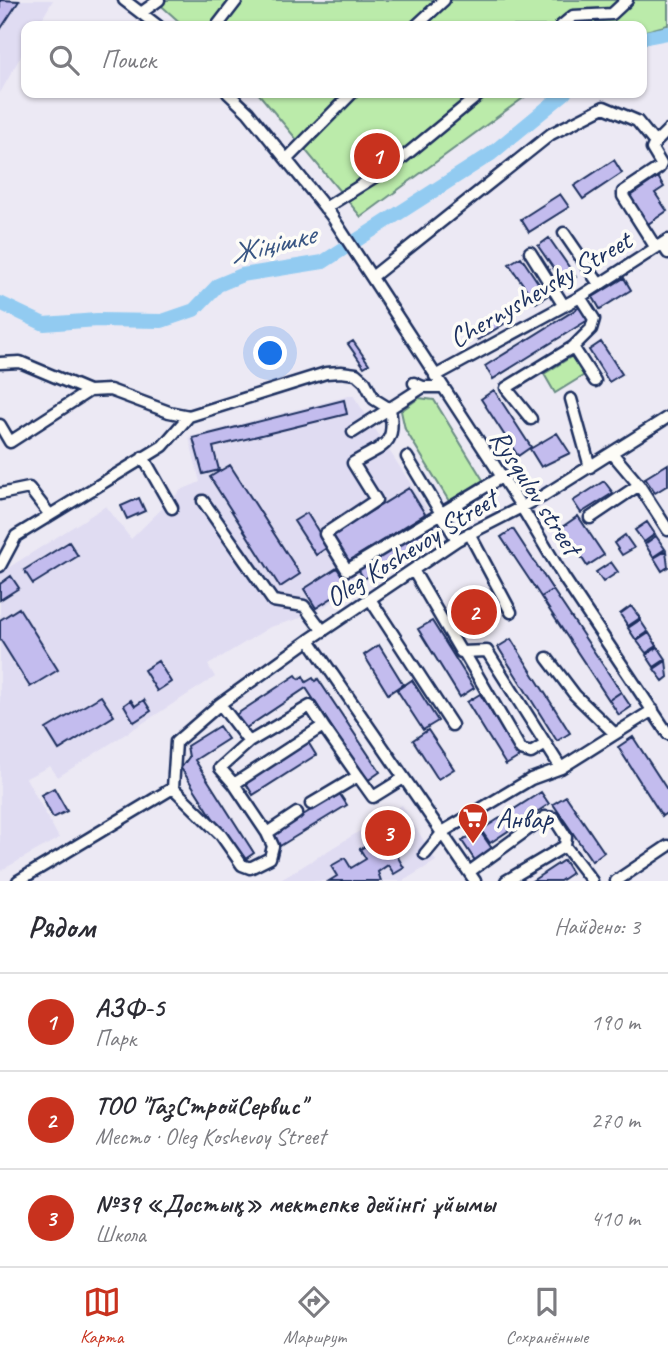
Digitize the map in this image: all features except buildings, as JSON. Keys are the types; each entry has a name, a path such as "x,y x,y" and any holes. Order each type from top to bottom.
{"street":[{"path":"124,0 151,21"},
{"path":"141,13 159,0"},
{"path":"221,21 237,0"},
{"path":"421,21 444,0"},
{"path":"567,21 573,16 612,14 627,0"},
{"name":"Rysqulov street","path":"233,98 248,112 328,211 500,478 521,506 564,578 668,734"},
{"path":"287,159 347,98"},
{"path":"328,211 395,164 475,98"},
{"path":"370,274 551,134 604,107 636,121 656,143"},
{"path":"663,246 623,197 623,192 659,168 661,164 652,149 668,130"},
{"path":"564,233 599,284"},
{"name":"Chernyshevsky Street","path":"435,376 565,306 663,246"},
{"path":"530,252 565,306"},
{"path":"531,419 506,388 573,347 591,329 594,319 580,297"},
{"path":"573,347 595,381"},
{"path":"0,363 20,362 89,391 110,390 169,412 189,416 326,373 356,374 365,382 374,399 390,409 394,430 389,441 353,463 376,500 325,534 347,570 500,478"},
{"path":"354,432 390,409 419,385 442,387"},
{"path":"0,425 10,442 89,391"},
{"path":"571,399 590,467"},
{"path":"0,566 16,536 163,446 189,416"},
{"name":"Oleg Koshevoy Street","path":"173,788 176,741 220,704 457,540 666,422"},
{"path":"612,453 639,485 668,530"},
{"path":"143,457 172,508"},
{"path":"407,457 457,540"},
{"path":"590,518 639,485"},
{"path":"0,494 29,488 50,515"},
{"path":"203,501 273,601 304,606 323,631"},
{"path":"469,533 511,612"},
{"path":"413,570 521,750 531,753 546,744"},
{"path":"370,600 452,725"},
{"path":"309,640 402,779 444,831 472,876 545,817 554,818 566,837 565,846 592,881"},
{"path":"465,654 487,651 561,768"},
{"path":"547,658 575,695 615,734"},
{"path":"220,704 249,743"},
{"path":"18,881 173,788 214,827 242,865 250,868 270,858 273,846 267,833 220,768 249,743 310,706 373,797 402,779"},
{"path":"425,854 444,831 531,779 561,768 653,710"},
{"path":"234,784 323,726"},
{"path":"311,804 358,776"},
{"path":"267,833 297,813"},
{"path":"506,881 565,846"},
{"path":"616,881 668,846"}],"shaded area":[{"path":"0,0 53,0 41,21 21,21 21,56 0,93"},
{"path":"353,395 443,533 311,615 270,627 208,665 215,677 58,777 50,766 26,778 59,838 0,871 0,573 106,506 131,539 181,490 200,482 189,437"},
{"path":"402,805 436,861 403,881 279,881"}],"green space":[{"path":"155,0 668,0 668,25 647,31 647,21 178,21"},
{"path":"262,98 523,98 361,217"},
{"path":"574,355 586,374 555,393 544,374"},
{"path":"419,398 434,400 483,480 449,501 405,429 401,411"}],"waterway":[{"name":"Жіңішке","path":"647,37 668,33"},
{"name":"Жіңішке","path":"0,303 44,324 97,320 162,321 194,310 218,285 242,275 323,262 491,154 559,98"}],"place":[{"name":"АЗФ-5","path":"377,156"},
{"name":"ТОО \"ГазСтройСервис\"","path":"474,612"},
{"name":"№39 «Достық» мектепке дейінгі ұйымы","path":"388,833"},
{"name":"Анвар","path":"473,845"}]}
